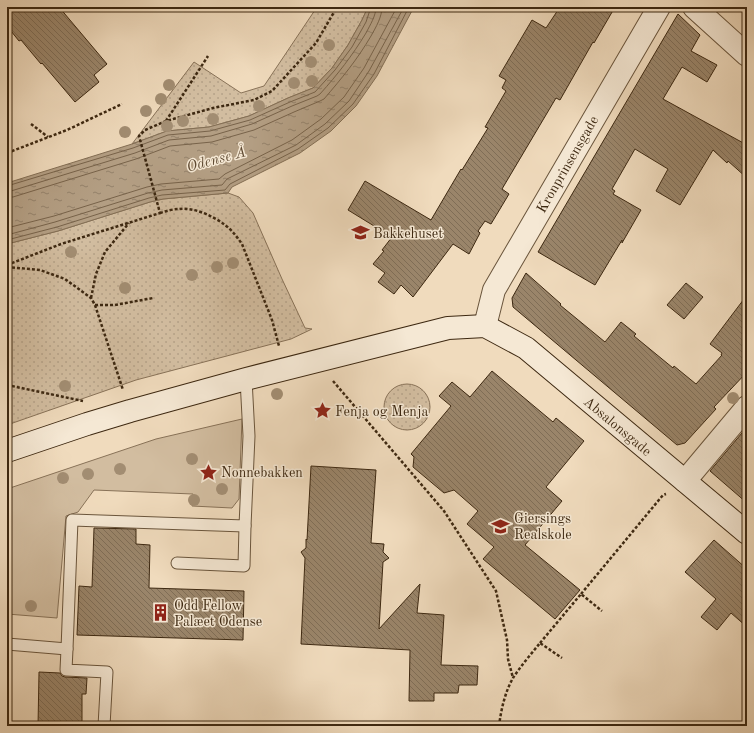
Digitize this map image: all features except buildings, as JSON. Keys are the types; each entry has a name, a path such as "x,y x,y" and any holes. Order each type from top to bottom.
{"main road":[{"name":"Kronprinsensgade","path":"485,326 494,290 659,7"},
{"path":"694,7 747,55"},
{"path":"7,451 130,411 246,379 448,328 485,326"},
{"name":"Absalonsgade","path":"485,326 526,348 747,533"},
{"path":"685,481 747,406"}],"lane":[{"path":"177,563 244,566 249,436 246,379"},
{"path":"104,726 107,672 66,670 72,520 245,526"},
{"path":"7,644 68,649"}],"path":[{"path":"160,213 139,136 145,130 166,121 213,108 254,100 272,91 316,43 337,7"},
{"path":"166,121 208,56"},
{"path":"7,153 67,130 122,104"},
{"path":"31,124 48,137"},
{"path":"7,266 62,244 160,213 179,208 203,212 226,225 242,244 269,313 279,346"},
{"path":"91,298 96,274 105,252 130,222"},
{"path":"7,266 40,270 65,279 91,298 95,305 130,411"},
{"path":"95,305 115,305 153,298"},
{"path":"316,361 444,511 496,591 507,640 508,659 513,678"},
{"path":"7,385 86,401"},
{"path":"499,726 505,698 513,678 540,643 663,496 685,481"},
{"path":"581,594 602,611"},
{"path":"540,643 562,658"}],"shaded area":[{"path":"317,7 368,7 348,45 332,68 313,88 249,116 209,127 167,131 132,144 194,62 241,93 264,86"},
{"path":"228,193 239,197 253,213 305,328 312,329 291,339 136,380 7,425 7,244 58,231 163,199"},
{"path":"407,384 420,388 426,394 430,407 426,420 420,426 407,430 394,426 388,420 384,407 388,394 394,388"},
{"path":"242,419 239,499 232,508 192,506 193,494 94,490 78,512 66,516 57,618 7,614 7,489 156,439"}],"water":[{"name":"Odense Å","path":"368,7 414,7 377,76 356,106 331,131 300,153 232,187 228,193 163,199 150,202 58,231 7,244 7,183 132,144 167,131 209,127 249,116 313,88 332,68 348,45"}],"place":[{"name":"Bakkehuset","path":"360,233"},
{"name":"Fenja og Menja","path":"322,411"},
{"name":"Nonnebakken","path":"208,472"},
{"name":"Giersings Realskole","path":"501,526"},
{"name":"Odd Fellow Palæet Odense","path":"161,613"}]}
